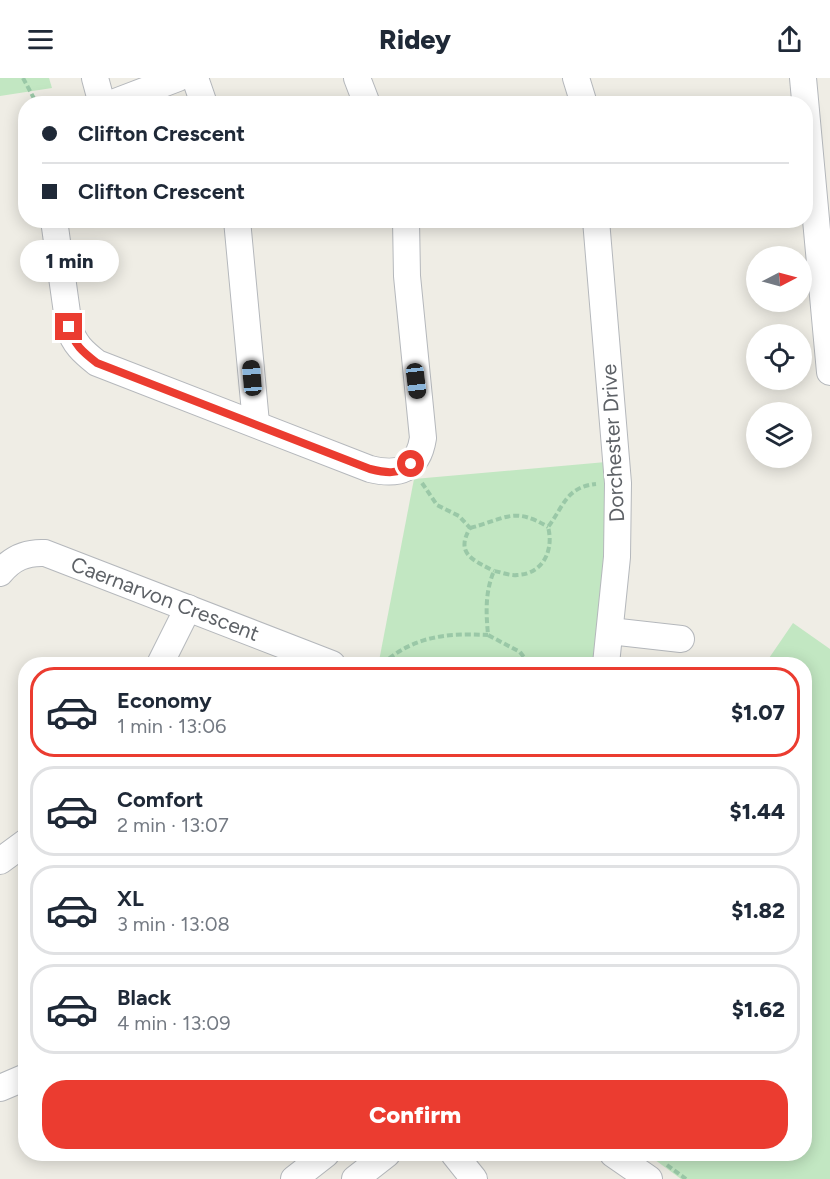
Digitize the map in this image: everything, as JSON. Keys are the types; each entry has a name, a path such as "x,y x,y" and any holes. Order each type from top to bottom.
{"street":[{"path":"94,78 100,96"},
{"path":"131,96 178,78"},
{"path":"195,78 201,96"},
{"path":"357,78 364,96"},
{"path":"576,78 582,96"},
{"path":"803,78 805,96"},
{"path":"813,187 830,372"},
{"path":"55,228 69,327 73,340 80,350 97,363 377,471 397,472 411,464 422,448 423,438 409,298 406,228"},
{"path":"238,228 256,423"},
{"name":"Dorchester Drive","path":"597,228 618,483 617,557 607,657"},
{"name":"Caernarvon Crescent","path":"0,573 17,557 35,552 45,553 314,657"},
{"path":"164,657 188,608"},
{"path":"610,631 681,639"},
{"path":"0,861 18,848"},
{"path":"0,1088 18,1080"},
{"path":"294,1179 317,1161"},
{"path":"355,1179 378,1161"},
{"path":"460,1161 474,1179"},
{"path":"624,1161 649,1179"}],"path":[{"path":"23,78 33,96"},
{"path":"411,464 438,505 459,516 470,528"},
{"path":"548,526 533,518 518,515 506,516 470,528 463,546 466,554 475,562 494,571 516,576 531,573 541,565 548,552 551,539 548,526 567,497 586,485 606,483"},
{"path":"488,635 488,584 494,571"},
{"path":"391,657 414,642 448,634 488,635 519,652 523,657"}],"green space":[{"path":"0,78 49,78 52,88 0,96"},
{"path":"606,462 608,552 596,657 380,657 414,479"},
{"path":"793,623 830,649 830,1179 681,1179 657,1161 812,1161 812,657 770,657"}],"route":[{"path":"69,327 73,340 80,350 97,363 370,469 387,473 397,472 411,464"}]}
